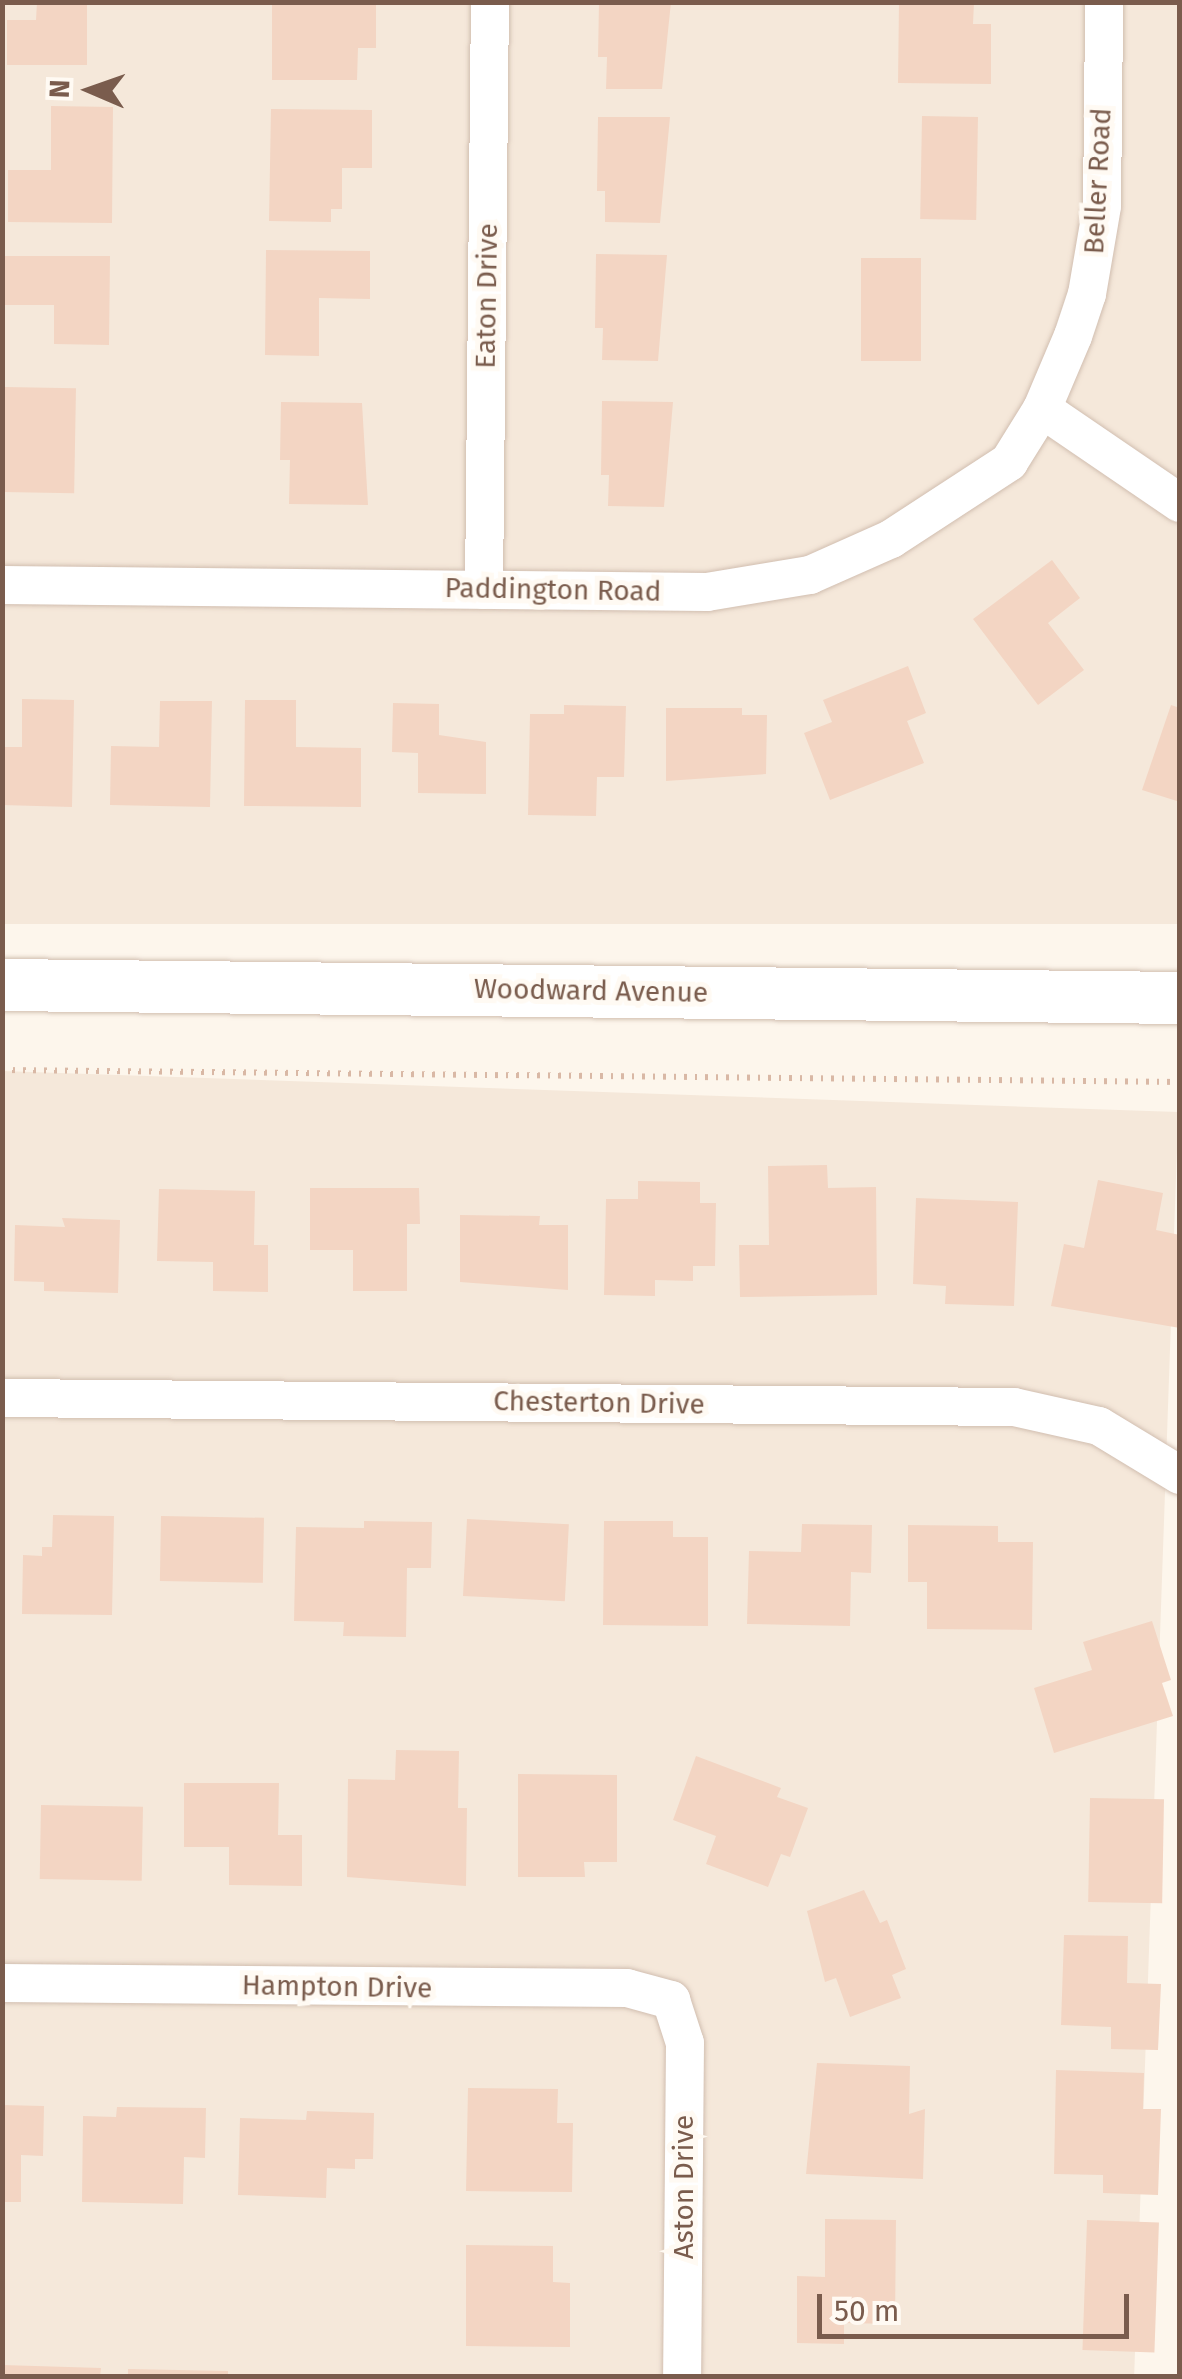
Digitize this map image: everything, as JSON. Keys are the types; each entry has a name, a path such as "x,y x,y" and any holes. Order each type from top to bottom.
{"main road":[{"name":"Woodward Avenue","path":"2,985 1180,998"}],"street":[{"name":"Eaton Drive","path":"484,590 490,2"},
{"name":"Beller Road","path":"1042,409 1087,294 1098,246 1104,2"},
{"name":"Paddington Road","path":"2,585 706,592 810,575 892,539 1009,462 1042,409"},
{"path":"1042,409 1180,503"},
{"name":"Chesterton Drive","path":"2,1398 1014,1407 1099,1426 1180,1475"},
{"name":"Hampton Drive","path":"2,1983 627,1988 670,2000"},
{"name":"Aston Drive","path":"670,2000 685,2044 682,2376"}],"path":[{"path":"2,1070 1180,1082"}],"shaded area":[{"path":"3,3 1179,3 1179,924 3,924"},
{"path":"2,1071 1178,1112 1134,2376 2,2376"}],"building":[{"path":"37,2 87,2 87,65 7,65 7,20 36,20"},
{"path":"272,2 376,2 376,48 358,48 357,80 272,80"},
{"path":"599,2 671,2 662,89 606,89 607,57 598,57"},
{"path":"899,2 974,2 973,24 991,24 991,84 898,83"},
{"path":"51,106 113,107 112,223 8,222 8,170 51,170"},
{"path":"271,109 372,110 372,168 342,168 342,209 331,209 331,222 269,221"},
{"path":"922,116 978,117 976,220 920,219"},
{"path":"598,117 670,117 660,223 605,222 605,191 597,191"},
{"path":"266,250 370,251 370,299 319,298 319,356 265,355"},
{"path":"596,254 667,255 658,361 602,360 603,328 595,328"},
{"path":"5,256 110,256 109,345 54,344 54,305 4,305"},
{"path":"861,258 921,258 921,361 861,361"},
{"path":"5,387 76,388 74,493 3,492"},
{"path":"602,401 673,402 664,507 608,506 609,475 601,475"},
{"path":"281,402 362,403 368,505 289,504 290,460 280,460"},
{"path":"1052,560 1080,598 1048,623 1084,670 1038,705 973,619"},
{"path":"908,666 926,713 907,721 924,763 830,800 804,733 832,722 823,700"},
{"path":"22,699 74,700 72,807 2,805 2,747 22,747"},
{"path":"245,700 296,700 296,747 361,748 361,807 244,806"},
{"path":"160,701 212,701 210,807 110,805 111,746 159,747"},
{"path":"393,703 439,704 439,735 486,742 486,794 418,793 418,753 392,752"},
{"path":"564,705 626,706 624,777 597,777 596,816 528,815 530,714 564,714"},
{"path":"1171,705 1180,708 1180,802 1142,790"},
{"path":"666,708 742,708 742,715 767,715 766,774 666,781"},
{"path":"827,1165 828,1188 876,1187 877,1295 740,1297 739,1245 769,1245 768,1166"},
{"path":"1098,1180 1163,1193 1156,1230 1180,1235 1180,1328 1051,1306 1064,1244 1084,1248"},
{"path":"638,1181 700,1182 700,1203 716,1203 715,1266 693,1266 693,1281 655,1280 655,1296 604,1295 606,1199 638,1199"},
{"path":"310,1188 419,1188 420,1224 407,1224 407,1291 353,1291 353,1250 310,1250"},
{"path":"159,1189 255,1191 254,1245 268,1245 268,1292 213,1291 213,1262 157,1261"},
{"path":"916,1198 1018,1202 1014,1306 945,1304 946,1286 913,1284"},
{"path":"460,1215 540,1216 539,1225 568,1225 568,1290 460,1282"},
{"path":"62,1218 120,1220 118,1293 44,1291 44,1282 14,1281 15,1225 65,1227"},
{"path":"53,1515 114,1516 112,1615 22,1614 23,1555 42,1556 42,1547 52,1547"},
{"path":"161,1516 264,1518 263,1583 160,1581"},
{"path":"467,1519 569,1524 565,1601 463,1596"},
{"path":"364,1521 432,1522 431,1568 407,1568 406,1637 343,1636 344,1622 294,1621 296,1527 364,1528"},
{"path":"604,1521 673,1521 673,1537 708,1537 708,1626 603,1625"},
{"path":"802,1524 872,1525 871,1573 851,1572 850,1626 747,1624 749,1551 801,1552"},
{"path":"908,1525 998,1526 998,1542 1033,1542 1032,1630 927,1629 927,1582 908,1582"},
{"path":"1152,1621 1171,1680 1162,1683 1173,1716 1054,1753 1034,1688 1092,1670 1083,1642"},
{"path":"396,1750 459,1751 458,1808 467,1808 466,1886 347,1877 348,1779 395,1780"},
{"path":"696,1756 781,1788 777,1797 808,1808 790,1857 781,1854 768,1887 706,1864 716,1836 673,1820"},
{"path":"518,1774 617,1775 617,1862 584,1862 585,1877 518,1877"},
{"path":"184,1783 279,1783 278,1835 302,1835 302,1886 229,1885 229,1847 184,1847"},
{"path":"1090,1798 1164,1799 1162,1903 1088,1902"},
{"path":"41,1805 143,1807 142,1881 40,1879"},
{"path":"864,1890 880,1923 887,1920 906,1969 892,1975 901,1998 850,2017 836,1978 825,1982 807,1911"},
{"path":"1064,1935 1128,1936 1127,1983 1161,1984 1158,2050 1111,2049 1111,2027 1061,2025"},
{"path":"817,2063 910,2066 909,2114 925,2109 923,2179 806,2174"},
{"path":"1056,2070 1144,2073 1143,2109 1161,2109 1158,2195 1103,2193 1103,2175 1054,2174"},
{"path":"468,2088 558,2089 557,2123 573,2123 572,2192 466,2191"},
{"path":"2,2105 44,2106 43,2156 21,2155 21,2202 2,2202"},
{"path":"117,2107 206,2108 205,2158 184,2157 183,2204 82,2202 83,2116 116,2117"},
{"path":"307,2111 374,2113 373,2159 355,2159 355,2169 327,2168 326,2198 238,2195 240,2118 306,2120"},
{"path":"825,2219 896,2220 895,2324 844,2323 844,2344 797,2343 797,2276 825,2277"},
{"path":"1087,2220 1159,2223 1154,2352 1082,2350"},
{"path":"466,2245 553,2246 553,2282 570,2283 570,2347 466,2346"},
{"path":"2,2365 101,2368 100,2376 2,2376"},
{"path":"128,2369 228,2371 228,2376 128,2376"}]}
